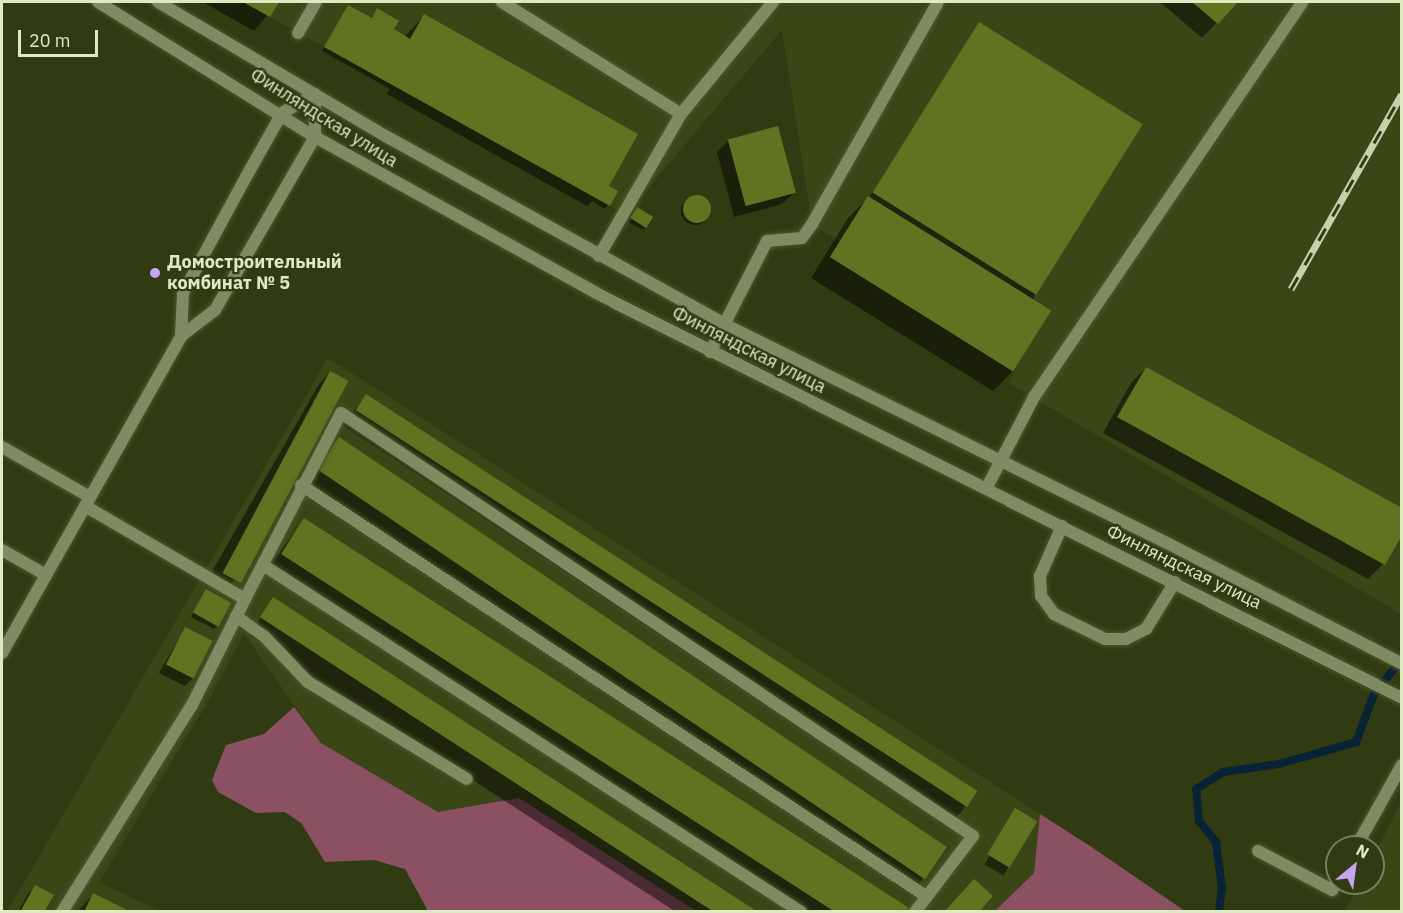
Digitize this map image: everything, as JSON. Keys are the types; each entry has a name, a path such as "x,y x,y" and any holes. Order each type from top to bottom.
{"street":[{"name":"Финляндская улица","path":"99,2 282,113 315,137 462,221 710,351 1175,582 1401,698"},
{"name":"Финляндская улица","path":"158,2 599,256 724,324 1401,664"},
{"path":"298,33 316,2"},
{"path":"502,2 681,114"},
{"path":"599,256 681,114 773,2"},
{"path":"710,351 767,241 802,238 812,224 938,2"},
{"path":"986,489 1034,397 1302,2"},
{"path":"2,653 181,336 215,310 315,137 315,94 282,113 183,293 181,336"},
{"path":"62,912 192,705 301,484 341,413 973,836 915,912"},
{"path":"2,447 87,502 245,598"},
{"path":"301,484 926,896"},
{"path":"1062,526 1040,576 1041,596 1054,614 1105,639 1126,639 1146,629 1175,582"},
{"path":"2,550 46,575"},
{"path":"263,565 801,912"},
{"path":"236,616 264,636 308,682 467,779"},
{"path":"1363,835 1401,765"},
{"path":"1258,851 1325,886"}],"shaded area":[{"path":"243,2 1401,2 1401,614 1009,383 1022,357 812,224 782,30 626,214"},
{"path":"328,358 1040,814 1034,873 995,911 696,911 519,798 438,812 321,743 244,634 207,704 99,882 159,911 7,912"},
{"path":"294,707 321,743 438,812 519,798 696,911 424,911 427,909 405,869 374,860 325,862 302,824 285,812 256,813 218,792 212,780 226,745 264,734"},
{"path":"1401,802 1401,911 1345,911 1354,895 1385,895 1384,835"},
{"path":"1040,814 1185,911 995,911 1034,873"}],"building":[{"path":"243,2 279,2 270,17"},
{"path":"1192,2 1238,2 1218,24"},
{"path":"348,5 372,18 377,8 399,21 394,29 410,39 424,14 638,134 609,186 618,191 610,206 324,47"},
{"path":"979,22 1143,124 1036,295 872,192"},
{"path":"778,126 796,193 746,206 728,139"},
{"path":"697,195 707,199 711,209 707,219 697,223 687,219 683,209 687,199"},
{"path":"868,196 1051,310 1013,372 830,257"},
{"path":"637,207 653,217 646,228 630,218"},
{"path":"1146,367 1402,508 1402,535 1385,565 1117,417"},
{"path":"330,371 349,381 241,583 222,573"},
{"path":"366,394 977,791 967,807 356,410"},
{"path":"339,437 947,847 925,879 317,469"},
{"path":"304,518 909,908 907,912 835,912 281,554"},
{"path":"206,589 231,603 218,627 193,613"},
{"path":"273,597 758,912 714,912 260,617"},
{"path":"185,627 213,641 194,678 166,664"},
{"path":"1015,808 1037,821 1009,868 987,854"},
{"path":"974,879 993,896 979,912 944,912"},
{"path":"35,885 54,895 44,912 20,912"},
{"path":"93,893 131,912 84,912"}],"waterway":[{"path":"1219,912 1222,888 1216,842 1199,821 1196,789 1223,772 1279,764 1356,742 1374,694 1401,660"}],"railway":[{"path":"1291,289 1402,94"}],"place":[{"name":"Домостроительный комбинат № 5","path":"155,273"}]}
